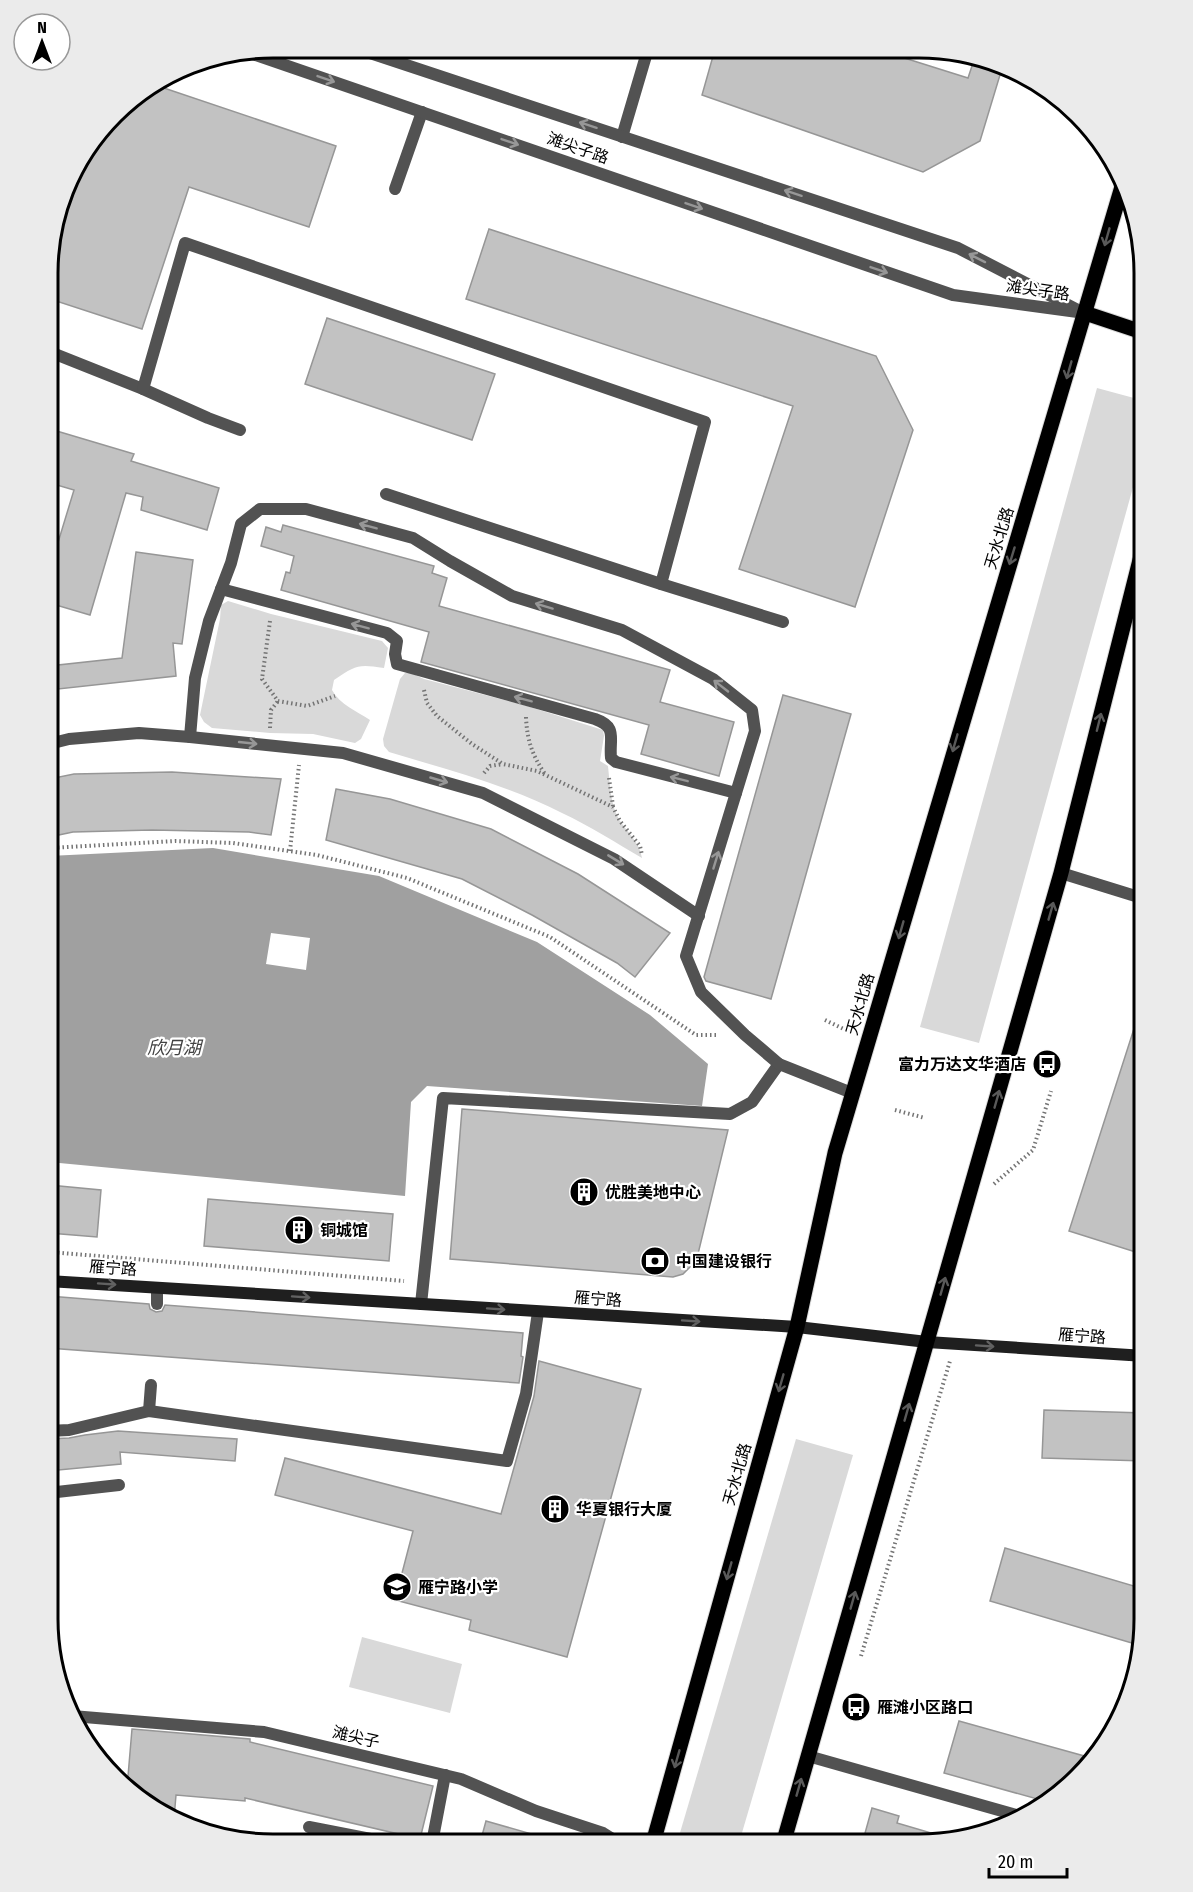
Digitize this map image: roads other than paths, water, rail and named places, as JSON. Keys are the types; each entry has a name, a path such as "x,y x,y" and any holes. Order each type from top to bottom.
{"main road":[{"name":"天水北路","path":"656,1834 797,1327 835,1153 1120,195"},
{"path":"1085,314 1134,330"},
{"path":"786,1834 1061,873 1134,584"},
{"name":"雁宁路","path":"58,1282 797,1327 927,1342 1134,1355"}],"street":[{"name":"滩尖子路","path":"386,58 958,248 1085,314"},
{"path":"622,137 645,58"},
{"name":"滩尖子路","path":"266,59 953,295 1085,314"},
{"path":"395,189 422,112"},
{"path":"143,389 185,243 705,422 661,584"},
{"path":"58,355 240,430"},
{"path":"386,494 783,622"},
{"path":"190,737 195,678 209,621 231,563 242,524 260,509 306,509 413,538 512,596 622,630 712,680 752,710 755,731 686,956 701,992 779,1064 852,1093"},
{"path":"221,589 387,633 397,641 395,654 397,664 605,723 610,729 611,758 616,762 736,794"},
{"path":"58,742 140,733 343,753 483,793 614,859 699,916"},
{"path":"1061,873 1134,895"},
{"path":"421,1304 443,1098 730,1114 752,1102 779,1064"},
{"path":"157,1288 157,1304"},
{"path":"58,1431 149,1411 507,1461 526,1394 538,1312"},
{"path":"149,1411 151,1385"},
{"path":"58,1492 119,1485"},
{"name":"滩尖子","path":"83,1717 264,1732 461,1779 536,1811 605,1834"},
{"path":"808,1756 1010,1813"},
{"path":"434,1834 445,1775"},
{"path":"309,1827 347,1834"}],"water":[{"name":"欣月湖","path":"213,848 379,876 537,942 650,1015 708,1064 702,1106 427,1086 411,1102 405,1196 58,1163 58,856","holes":["271,933 310,938 306,970 266,964"]}],"place":[{"name":"富力万达文华酒店","path":"1047,1064"},
{"name":"优胜美地中心","path":"584,1192"},
{"name":"铜城馆","path":"299,1230"},
{"name":"中国建设银行","path":"655,1261"},
{"name":"华夏银行大厦","path":"555,1509"},
{"name":"雁宁路小学","path":"397,1587"},
{"name":"雁滩小区路口","path":"856,1707"}]}
